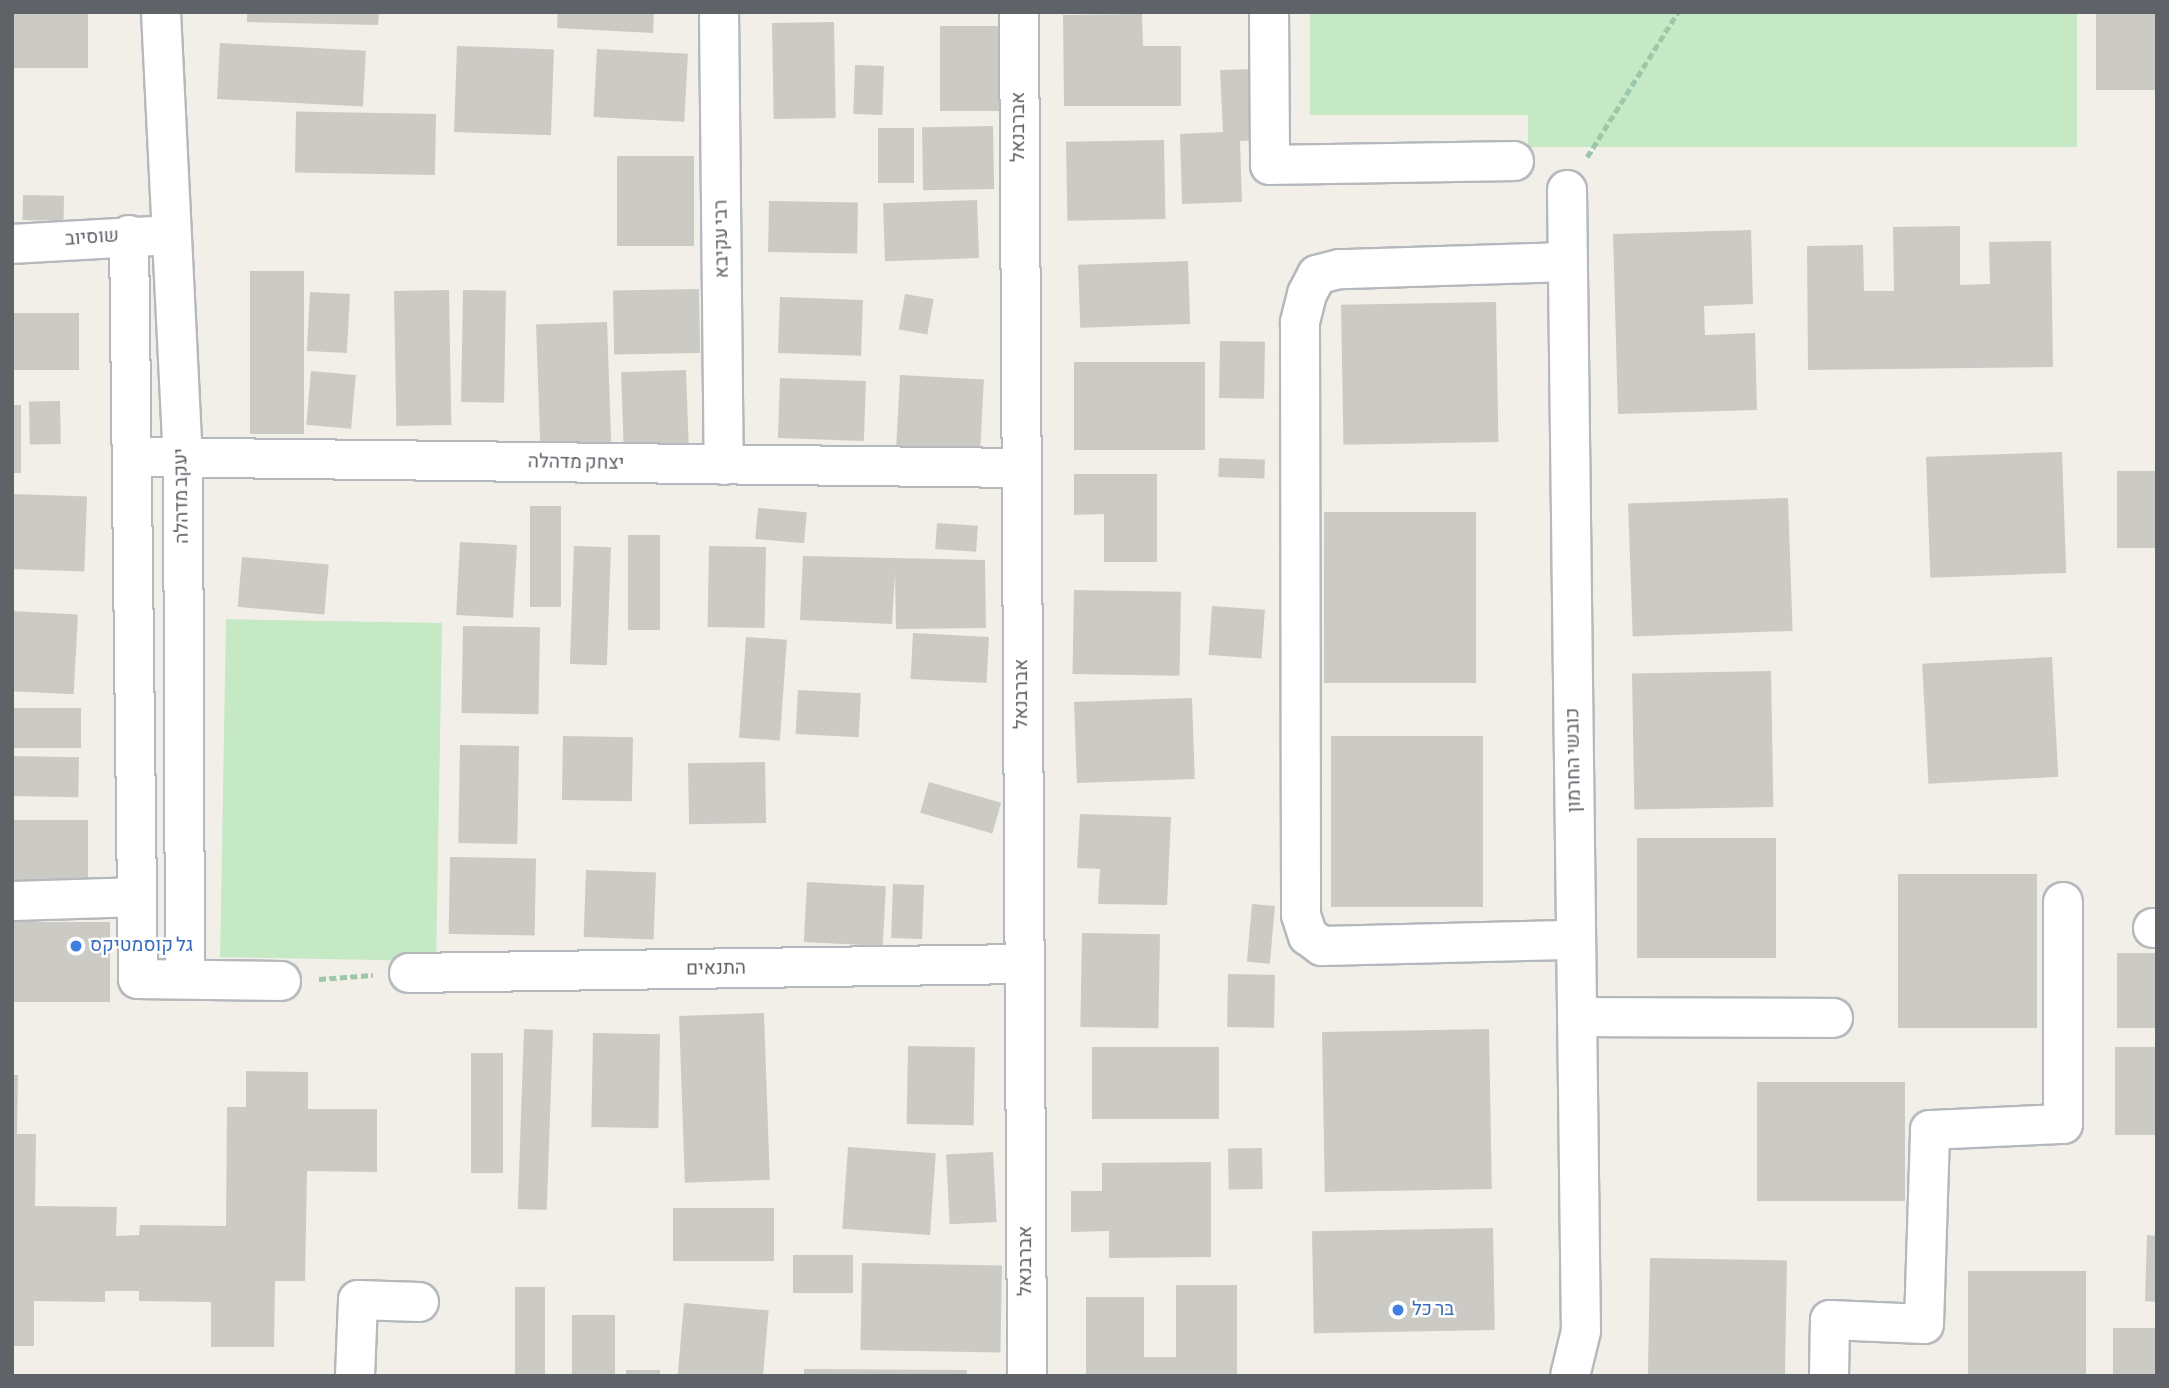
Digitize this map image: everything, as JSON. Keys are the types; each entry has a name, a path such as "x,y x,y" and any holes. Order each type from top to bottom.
{"street":[{"name":"יעקב מדהלה","path":"161,12 183,457 185,979"},
{"name":"רבי עקיבא","path":"719,12 724,465"},
{"name":"אברבנאל","path":"1019,12 1027,1376"},
{"path":"1269,12 1269,164 1514,161"},
{"name":"כובשי החרמון","path":"1567,190 1581,1331 1570,1376"},
{"name":"שוסיוב","path":"12,244 129,235 172,237"},
{"path":"129,235 138,979 281,981"},
{"path":"1567,262 1339,269 1317,275 1307,294 1300,323 1301,915 1308,936 1322,946 1576,940"},
{"name":"יצחק מדהלה","path":"133,457 1020,468"},
{"path":"12,901 137,897"},
{"path":"1829,1376 1830,1320 1924,1324 1930,1130 2063,1124 2063,902"},
{"name":"התנאים","path":"409,973 1024,964"},
{"path":"1577,1017 1833,1018"},
{"path":"355,1376 358,1300 419,1302"},
{"name":"כובשי החרמון","path":"1581,1331 1598,1376"}],"path":[{"path":"1567,190 1678,12"},
{"path":"281,981 409,973"}],"green space":[{"path":"1310,12 2077,12 2077,147 1528,147 1528,115 1310,115"},
{"path":"226,619 442,623 436,961 220,957"}],"building":[{"path":"12,12 88,12 88,68 12,68"},
{"path":"247,12 379,12 378,25 247,22"},
{"path":"558,12 654,12 653,33 557,28"},
{"path":"2096,12 2157,12 2157,90 2096,90"},
{"path":"1142,14 1143,46 1181,46 1181,106 1064,106 1063,15"},
{"path":"834,22 836,118 774,119 772,23"},
{"path":"940,26 1000,26 1000,111 940,111"},
{"path":"220,43 366,51 363,107 217,99"},
{"path":"457,46 554,49 551,135 454,132"},
{"path":"597,49 688,54 684,122 593,117"},
{"path":"855,65 884,66 882,115 853,114"},
{"path":"1254,69 1256,140 1240,141 1242,202 1182,204 1180,134 1223,132 1220,70"},
{"path":"296,112 436,114 435,175 295,173"},
{"path":"993,126 994,189 923,190 922,127"},
{"path":"878,128 914,128 914,183 878,183"},
{"path":"1164,140 1165,219 1067,221 1066,142"},
{"path":"617,156 694,156 694,246 617,246"},
{"path":"23,195 64,196 64,221 23,220"},
{"path":"977,200 979,258 885,261 883,203"},
{"path":"769,201 858,203 857,254 768,252"},
{"path":"1960,226 1960,285 1990,284 1989,242 2051,241 2053,367 1808,370 1807,246 1863,245 1864,291 1894,291 1893,227"},
{"path":"1751,230 1753,304 1704,306 1705,335 1755,333 1757,410 1618,414 1613,234"},
{"path":"1188,261 1190,324 1080,328 1078,265"},
{"path":"250,271 304,271 304,434 250,434"},
{"path":"699,289 700,353 614,354 613,291"},
{"path":"449,290 451,425 396,426 394,291"},
{"path":"463,290 506,291 504,403 461,402"},
{"path":"310,292 350,294 347,353 307,351"},
{"path":"905,294 934,299 927,334 899,329"},
{"path":"780,297 863,300 861,356 778,353"},
{"path":"1496,302 1498,442 1343,445 1341,305"},
{"path":"12,313 79,313 79,370 12,370"},
{"path":"607,322 611,442 540,444 536,324"},
{"path":"1220,341 1265,342 1264,399 1219,398"},
{"path":"1074,362 1205,362 1205,450 1074,450"},
{"path":"686,370 689,443 624,445 621,372"},
{"path":"311,371 356,375 351,429 306,425"},
{"path":"900,375 984,379 980,451 896,447"},
{"path":"780,378 866,381 864,441 778,438"},
{"path":"60,401 61,444 30,445 29,402"},
{"path":"12,405 21,405 21,473 12,473"},
{"path":"2062,452 2066,573 1930,578 1926,457"},
{"path":"1219,458 1265,460 1264,479 1218,477"},
{"path":"2117,471 2157,471 2157,548 2117,548"},
{"path":"1074,474 1157,474 1157,562 1104,562 1104,514 1074,515"},
{"path":"13,494 87,497 84,572 12,569"},
{"path":"1788,498 1793,631 1633,637 1628,504"},
{"path":"530,506 561,506 561,607 530,607"},
{"path":"758,508 807,512 804,543 755,539"},
{"path":"1324,512 1476,512 1476,683 1324,683"},
{"path":"937,523 978,526 976,552 935,549"},
{"path":"628,535 660,535 660,630 628,630"},
{"path":"460,542 517,545 513,618 456,615"},
{"path":"574,546 611,547 607,665 570,664"},
{"path":"709,546 766,547 765,628 708,627"},
{"path":"803,556 985,560 986,628 896,629 895,573 892,624 800,620"},
{"path":"242,557 329,565 324,614 238,607"},
{"path":"1074,590 1181,592 1180,676 1073,674"},
{"path":"1212,606 1265,610 1261,659 1209,655"},
{"path":"12,611 78,614 74,694 12,691"},
{"path":"463,626 540,627 538,714 461,713"},
{"path":"913,633 989,637 986,683 911,679"},
{"path":"746,637 787,640 780,741 739,738"},
{"path":"2052,657 2058,777 1928,784 1922,664"},
{"path":"1771,671 1773,807 1634,809 1632,673"},
{"path":"798,690 861,693 859,737 796,734"},
{"path":"1192,698 1195,779 1077,783 1074,702"},
{"path":"12,708 81,708 81,748 12,748"},
{"path":"563,736 633,737 632,801 562,800"},
{"path":"1331,736 1483,736 1483,907 1331,907"},
{"path":"460,745 519,746 517,844 458,843"},
{"path":"12,756 79,757 78,797 12,796"},
{"path":"765,762 766,823 689,824 688,763"},
{"path":"929,782 1001,803 992,833 920,813"},
{"path":"1080,814 1171,817 1167,905 1098,904 1100,869 1077,868"},
{"path":"12,820 88,820 88,890 12,890"},
{"path":"1637,838 1776,838 1776,958 1637,958"},
{"path":"450,857 536,859 535,935 449,934"},
{"path":"586,870 656,872 654,939 584,937"},
{"path":"1898,874 2037,874 2037,1028 1898,1028"},
{"path":"807,882 886,886 883,946 804,942"},
{"path":"893,884 924,885 922,939 891,938"},
{"path":"1252,904 1275,906 1270,964 1247,962"},
{"path":"12,922 110,922 110,1002 12,1002"},
{"path":"1082,933 1160,934 1158,1028 1080,1027"},
{"path":"2117,953 2157,953 2157,1028 2117,1028"},
{"path":"1228,974 1275,975 1274,1028 1227,1027"},
{"path":"764,1013 770,1180 685,1183 679,1016"},
{"path":"524,1029 553,1030 547,1210 518,1209"},
{"path":"1489,1029 1492,1189 1325,1192 1322,1032"},
{"path":"593,1033 660,1034 658,1128 591,1127"},
{"path":"908,1046 975,1047 974,1125 907,1124"},
{"path":"1092,1047 1219,1047 1219,1119 1092,1119"},
{"path":"2115,1047 2157,1047 2157,1135 2115,1135"},
{"path":"471,1053 503,1053 503,1173 471,1173"},
{"path":"246,1071 308,1072 308,1109 377,1109 377,1172 307,1171 305,1281 275,1281 274,1347 211,1347 211,1302 139,1301 139,1291 105,1291 105,1302 34,1301 34,1346 12,1346 12,1075 18,1075 17,1134 36,1134 35,1206 117,1207 116,1236 139,1235 140,1225 226,1226 227,1107 246,1107"},
{"path":"1757,1082 1905,1082 1905,1201 1757,1201"},
{"path":"848,1147 936,1153 930,1235 842,1229"},
{"path":"1262,1148 1263,1189 1229,1190 1228,1149"},
{"path":"993,1152 997,1222 950,1224 946,1154"},
{"path":"1211,1162 1211,1257 1109,1258 1109,1231 1071,1232 1071,1191 1102,1191 1102,1163"},
{"path":"673,1208 774,1208 774,1261 673,1261"},
{"path":"1493,1228 1495,1330 1314,1333 1312,1231"},
{"path":"2147,1235 2157,1236 2157,1302 2145,1301"},
{"path":"793,1255 853,1255 853,1293 793,1293"},
{"path":"1650,1258 1787,1260 1785,1376 1648,1376"},
{"path":"862,1263 1002,1265 1000,1352 860,1350"},
{"path":"1968,1271 2086,1271 2086,1376 1968,1376"},
{"path":"1176,1285 1237,1285 1237,1376 1086,1376 1086,1297 1144,1297 1144,1357 1176,1357"},
{"path":"515,1287 545,1287 545,1376 515,1376"},
{"path":"684,1303 769,1310 763,1376 678,1376"},
{"path":"572,1315 615,1315 615,1376 572,1376"},
{"path":"2113,1328 2157,1328 2157,1376 2113,1376"},
{"path":"804,1369 967,1370 967,1376 804,1376"},
{"path":"626,1370 660,1370 660,1376 626,1376"}],"place":[{"name":"גל קוסמטיקס","path":"76,946"},
{"name":"בר כל","path":"1398,1310"}]}
